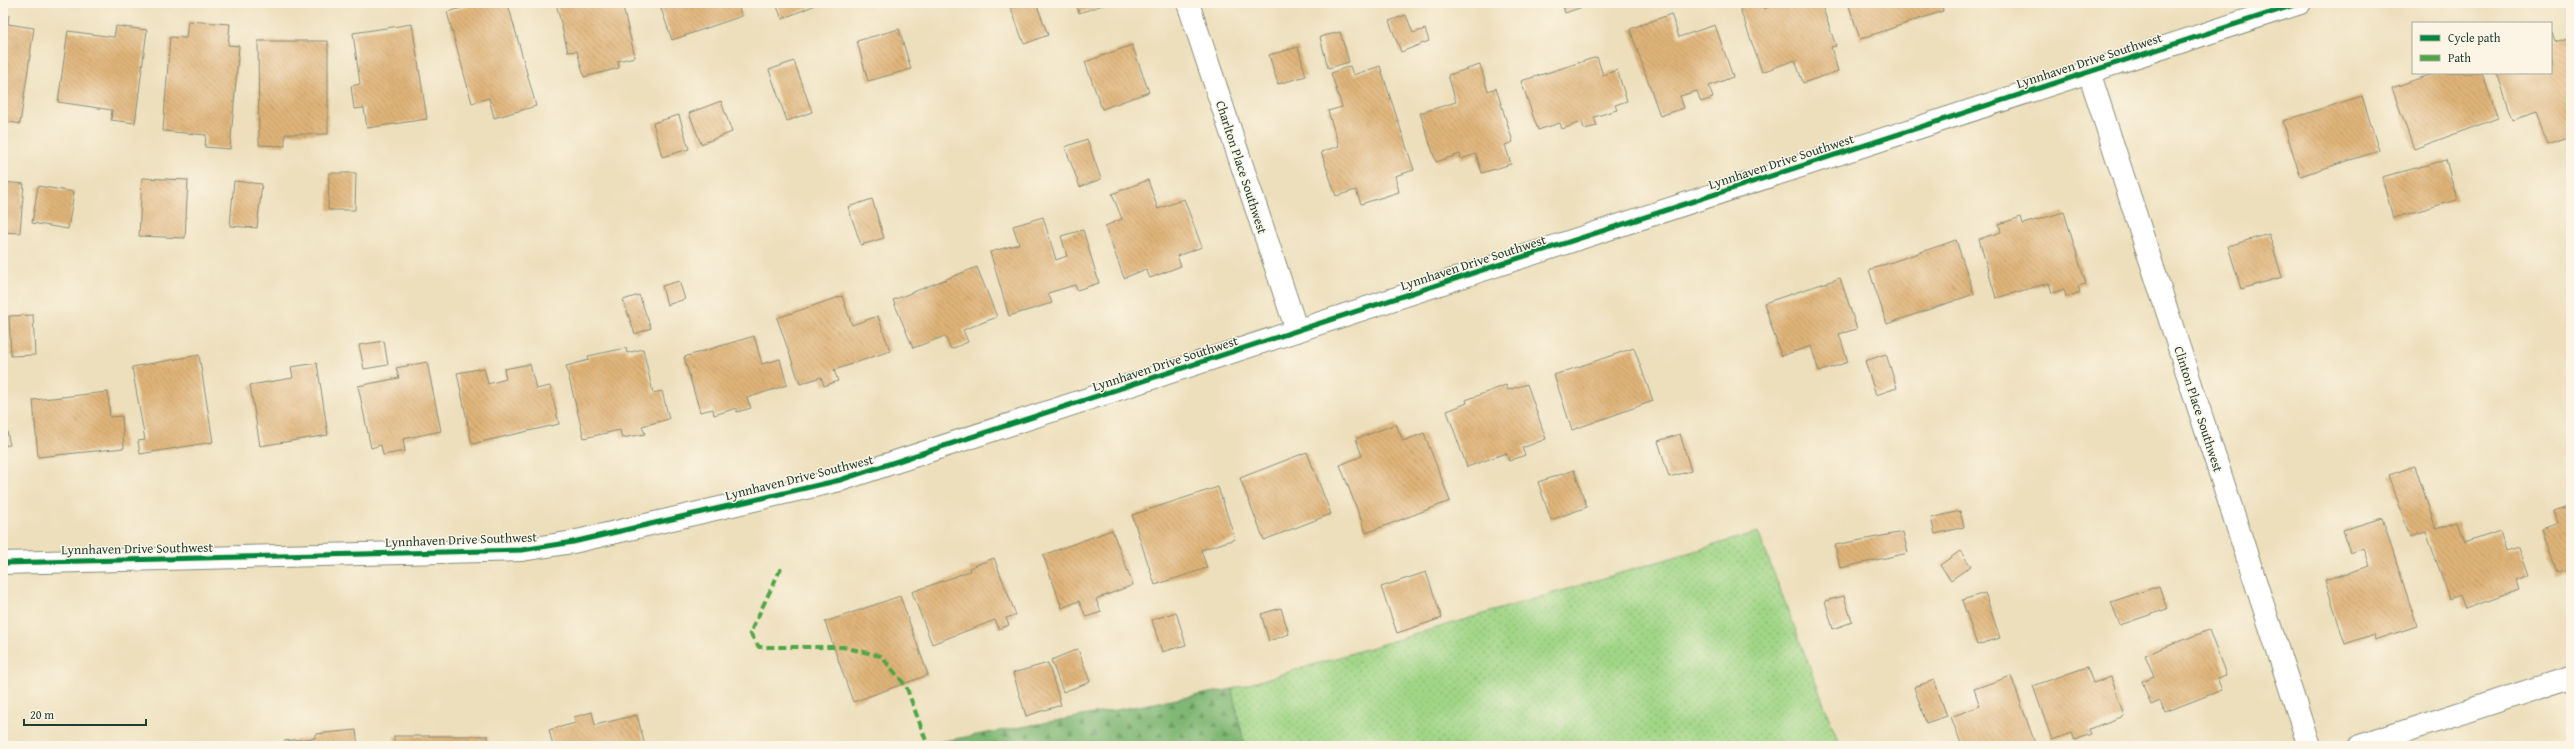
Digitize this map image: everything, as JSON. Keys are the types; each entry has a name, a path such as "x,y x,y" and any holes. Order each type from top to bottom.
{"street":[{"name":"Charlton Place Southwest","path":"1188,3 1297,331"},
{"name":"Lynnhaven Drive Southwest","path":"3,563 522,550 573,542 840,480 2300,3"},
{"name":"Clinton Place Southwest","path":"2089,72 2309,746"},
{"path":"2360,746 2571,677"}],"green space":[{"path":"1758,532 1840,746 1245,746 1232,689"},
{"path":"1232,689 1245,746 916,746"}],"building":[{"path":"480,3 496,3 497,6 508,4 536,106 494,118 489,98 472,103 447,12"},
{"path":"556,3 622,3 635,57 618,61 619,68 584,77 577,51 568,52"},
{"path":"659,3 737,3 742,16 672,40"},
{"path":"770,3 812,3 813,6 782,19 776,4 771,6"},
{"path":"1009,3 1036,3 1048,35 1024,44"},
{"path":"1076,3 1108,3 1079,13"},
{"path":"1562,3 1594,3 1565,13"},
{"path":"1747,3 1762,3 1764,9 1780,3 1821,3 1836,46 1831,47 1838,71 1803,83 1795,60 1762,72 1739,6"},
{"path":"1848,3 1941,3 1943,11 1860,39"},
{"path":"3,14 9,15 8,24 34,28 20,124 3,121"},
{"path":"1671,14 1679,37 1715,25 1733,77 1709,86 1713,98 1701,102 1697,91 1680,96 1684,108 1660,116 1630,29"},
{"path":"1406,15 1413,33 1425,29 1429,41 1401,52 1389,21"},
{"path":"188,21 230,24 228,45 239,46 230,149 205,147 206,135 163,131 170,37 186,38"},
{"path":"412,24 427,119 367,128 364,108 354,109 351,86 360,84 353,33"},
{"path":"116,26 147,30 135,123 111,120 112,110 58,102 68,31 114,37"},
{"path":"899,29 911,69 868,81 857,41"},
{"path":"1340,32 1349,62 1328,68 1320,37"},
{"path":"2552,33 2555,42 2571,37 2571,137 2548,145 2536,112 2513,120 2497,74 2552,74"},
{"path":"258,41 328,41 328,134 285,134 285,146 259,145"},
{"path":"1132,45 1149,92 1102,109 1085,62"},
{"path":"1298,47 1306,76 1278,84 1269,55"},
{"path":"1597,57 1603,75 1617,70 1627,101 1615,105 1617,110 1594,117 1597,126 1584,129 1582,122 1562,129 1560,123 1538,130 1521,81"},
{"path":"794,61 812,112 787,121 769,70"},
{"path":"1480,65 1488,91 1496,88 1513,142 1505,145 1511,164 1482,173 1476,154 1461,159 1460,154 1436,162 1420,113 1456,102 1448,75"},
{"path":"1350,66 1353,75 1380,66 1414,170 1395,176 1399,192 1361,204 1356,190 1336,196 1321,152 1339,146 1328,111 1342,107 1331,73"},
{"path":"2431,74 2482,74 2498,118 2414,149 2392,88"},
{"path":"2362,96 2379,151 2300,176 2283,121"},
{"path":"721,101 732,132 701,144 689,113"},
{"path":"679,115 689,149 662,157 653,123"},
{"path":"1087,139 1101,179 1080,187 1065,147"},
{"path":"2446,160 2457,200 2393,218 2382,177"},
{"path":"329,173 356,173 355,210 328,210"},
{"path":"142,178 188,180 185,238 139,236"},
{"path":"1148,180 1158,209 1184,199 1202,247 1177,256 1181,266 1150,278 1146,269 1124,278 1105,226 1122,219 1112,194"},
{"path":"234,181 262,184 257,228 230,226"},
{"path":"3,182 24,184 20,233 3,232"},
{"path":"38,186 74,192 68,229 32,223"},
{"path":"872,199 884,238 861,245 848,207"},
{"path":"2064,212 2086,284 2078,286 2080,292 2066,297 2064,289 2052,293 2049,283 1996,298 1979,239 2001,232 1999,224 2021,217 2023,224"},
{"path":"1043,217 1056,260 1067,256 1061,236 1083,230 1099,283 1077,290 1075,285 1048,293 1052,303 1009,316 990,252 1019,244 1013,226"},
{"path":"2269,234 2282,277 2241,289 2228,246"},
{"path":"1956,240 1974,294 1887,324 1869,270"},
{"path":"977,267 997,317 963,330 968,342 951,349 945,336 913,348 893,300"},
{"path":"1840,278 1857,329 1839,334 1848,362 1819,372 1811,346 1781,356 1764,303"},
{"path":"679,281 685,299 667,305 662,286"},
{"path":"639,295 651,328 635,334 623,300"},
{"path":"842,296 852,325 878,316 890,351 834,370 838,381 824,386 821,377 800,384 777,318"},
{"path":"33,315 35,355 11,356 9,316"},
{"path":"754,336 762,364 780,359 787,385 747,398 751,408 737,412 737,408 714,415 713,409 700,412 684,357"},
{"path":"384,341 388,365 364,369 359,345"},
{"path":"626,348 627,353 643,349 653,393 662,391 669,419 642,426 645,434 622,438 620,430 584,438 566,366 589,360 588,356"},
{"path":"1634,348 1653,401 1572,430 1554,375"},
{"path":"1886,354 1897,388 1876,395 1865,361"},
{"path":"199,355 213,442 140,454 138,441 145,440 132,367"},
{"path":"427,362 441,431 403,439 405,451 383,455 381,445 371,448 358,386 399,378 396,368"},
{"path":"317,363 328,435 260,446 250,385 293,378 291,367"},
{"path":"530,364 536,389 550,386 559,424 472,444 457,373 484,368 488,384 506,379 504,369"},
{"path":"1527,384 1546,439 1522,448 1525,455 1509,461 1506,453 1467,467 1447,411 1467,403 1466,400 1506,385 1508,390"},
{"path":"108,392 110,417 122,416 124,448 38,457 33,400"},
{"path":"3,414 10,445 3,446"},
{"path":"1396,424 1403,441 1424,433 1450,501 1366,533 1340,465 1362,456 1356,439"},
{"path":"1680,434 1691,471 1669,477 1658,441"},
{"path":"1307,452 1331,514 1264,540 1240,478"},
{"path":"2415,466 2436,529 2458,522 2465,543 2500,531 2506,551 2519,547 2529,575 2516,580 2519,590 2465,609 2460,595 2450,599 2426,532 2410,537 2389,475"},
{"path":"1574,470 1587,507 1551,520 1538,482"},
{"path":"1218,487 1235,539 1201,550 1207,568 1155,585 1132,515"},
{"path":"2571,506 2571,569 2557,573 2542,529 2558,523 2554,511"},
{"path":"1960,511 1964,527 1935,534 1931,518"},
{"path":"2382,518 2417,626 2375,640 2374,634 2345,644 2325,580 2370,566 2364,548 2350,553 2343,530"},
{"path":"1112,530 1133,585 1096,599 1101,612 1086,617 1079,601 1062,608 1043,555"},
{"path":"1903,532 1908,553 1840,568 1835,545"},
{"path":"1960,551 1971,566 1951,580 1940,565"},
{"path":"994,558 1016,615 1006,618 1009,625 999,629 995,620 932,644 912,592 970,571 969,568"},
{"path":"1426,572 1442,618 1397,633 1381,587"},
{"path":"2159,586 2167,609 2120,625 2111,602"},
{"path":"1985,593 2000,638 1977,645 1962,600"},
{"path":"900,596 928,675 853,702 825,622"},
{"path":"1844,596 1852,622 1833,629 1825,601"},
{"path":"1281,608 1289,634 1269,641 1261,614"},
{"path":"1176,612 1186,645 1162,652 1152,620"},
{"path":"2209,630 2226,675 2217,678 2222,690 2165,712 2160,701 2151,705 2142,681 2154,676 2145,655"},
{"path":"1078,649 1090,682 1063,692 1051,660"},
{"path":"1048,663 1061,705 1026,716 1013,673"},
{"path":"2087,667 2093,683 2111,677 2124,716 2089,729 2091,734 2075,740 2072,733 2052,740 2033,686"},
{"path":"2011,676 2036,746 1962,746 1951,717 1980,706 1974,689"},
{"path":"1934,680 1947,716 1926,723 1914,687"},
{"path":"592,712 595,725 637,715 645,746 553,746 549,730 576,723 574,717"},
{"path":"356,730 358,746 285,746 284,741 315,738 315,734"},
{"path":"394,736 488,736 488,746 394,746"}],"marked path":[{"path":"781,568 750,633 759,647 843,647 881,656 906,686 928,746"}],"cycle path":[{"path":"3,563 522,550 573,542 840,480 2300,3"}]}
